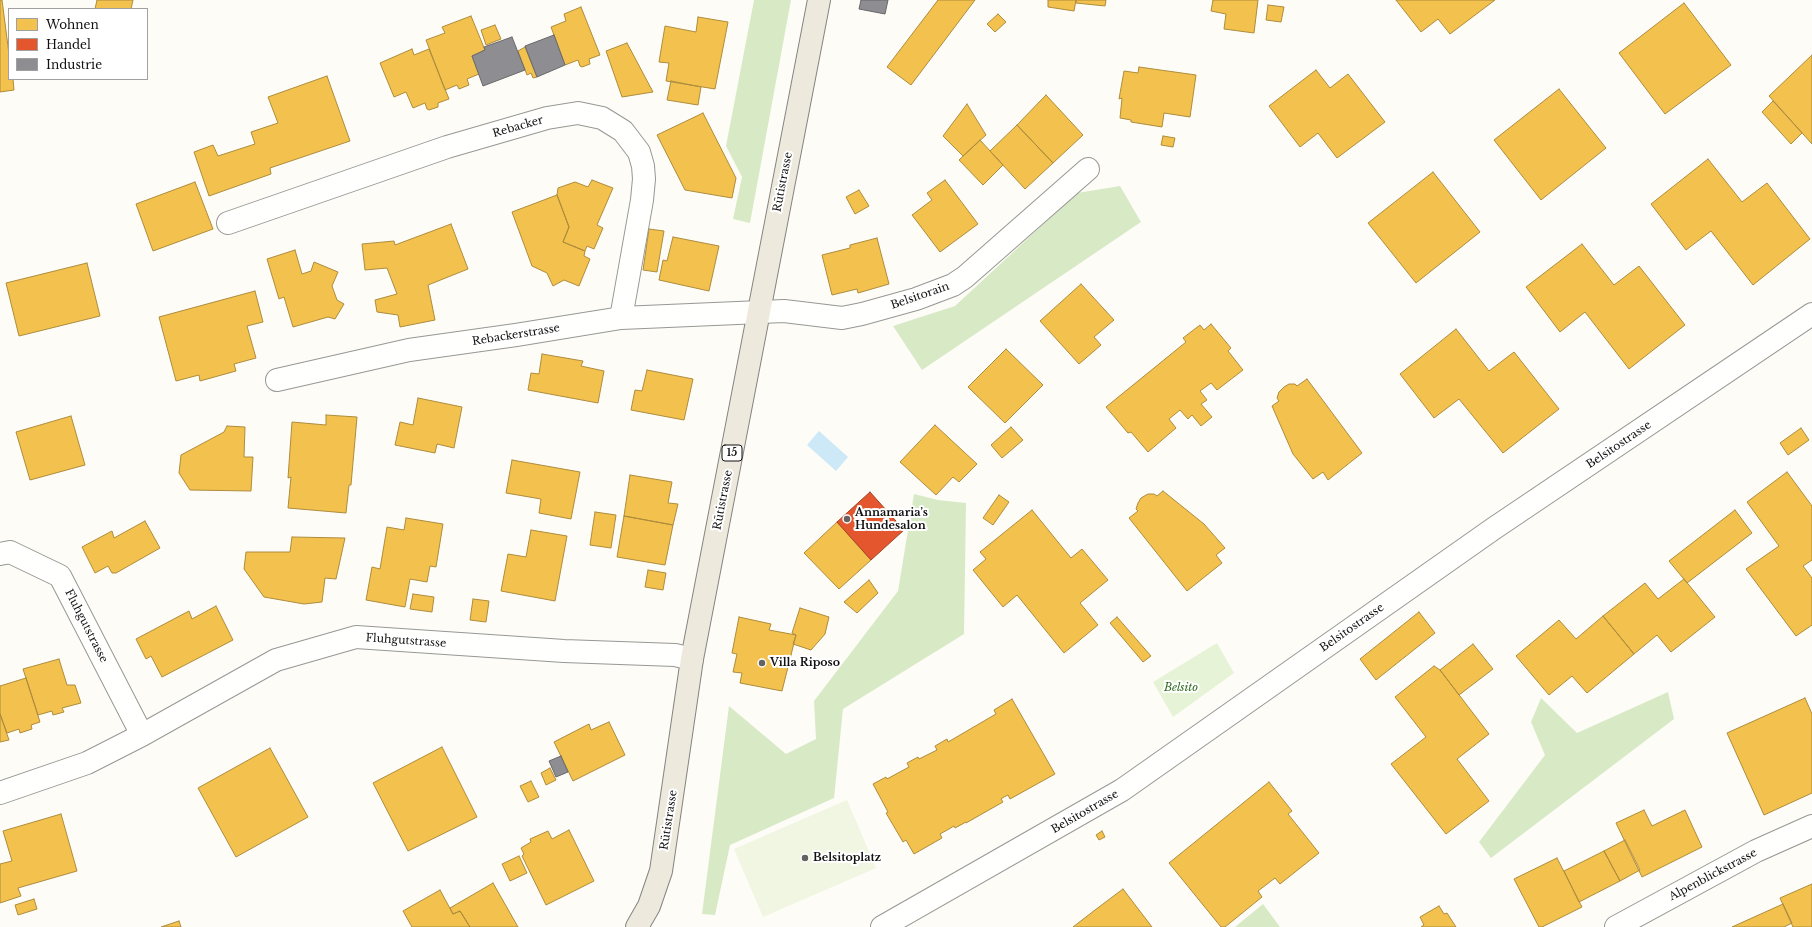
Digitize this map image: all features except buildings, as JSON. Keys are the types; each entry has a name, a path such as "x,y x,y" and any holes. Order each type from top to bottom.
{"main road":[{"name":"Rütistrasse","path":"637,927 648,906 661,871 692,659 819,0"}],"street":[{"name":"Rebacker","path":"228,223 447,147 547,118 578,113 602,118 623,131 639,152 643,166 642,200 621,318"},
{"name":"Belsitorain","path":"759,312 784,311 842,318 916,299 953,285 979,266 1088,169"},
{"name":"Rebackerstrasse","path":"277,380 408,350 516,336 621,318 759,312"},
{"name":"Belsitostrasse","path":"882,927 1122,790 1493,529 1812,314"},
{"name":"Fluhgutstrasse","path":"0,554 10,552 60,576 142,735"},
{"name":"Fluhgutstrasse","path":"0,793 87,763 142,735 276,660 356,638 564,651 675,655 692,659"},
{"name":"Alpenblickstrasse","path":"1616,927 1756,851 1812,826"}],"green space":[{"path":"754,0 791,0 750,223 733,219 742,177 726,146"},
{"path":"1120,186 1141,222 922,370 893,326 955,306 1077,193"},
{"path":"914,494 938,500 966,503 964,634 843,709 834,798 730,845 715,915 702,914 729,706 786,754 816,739 814,701 898,591"},
{"name":"Belsito","path":"1217,643 1234,673 1173,717 1153,682"},
{"path":"1668,692 1674,719 1491,858 1479,842 1545,755 1531,722 1541,698 1577,733"},
{"name":"Belsitoplatz","path":"847,800 876,868 763,917 734,849"},
{"path":"1263,904 1280,927 1235,927"}],"water":[{"path":"819,431 848,457 836,471 807,445"}],"place":[{"name":"Annamaria’s Hundesalon","path":"847,519"},
{"name":"Villa Riposo","path":"762,663"},
{"name":"Belsitoplatz","path":"805,858"}]}
